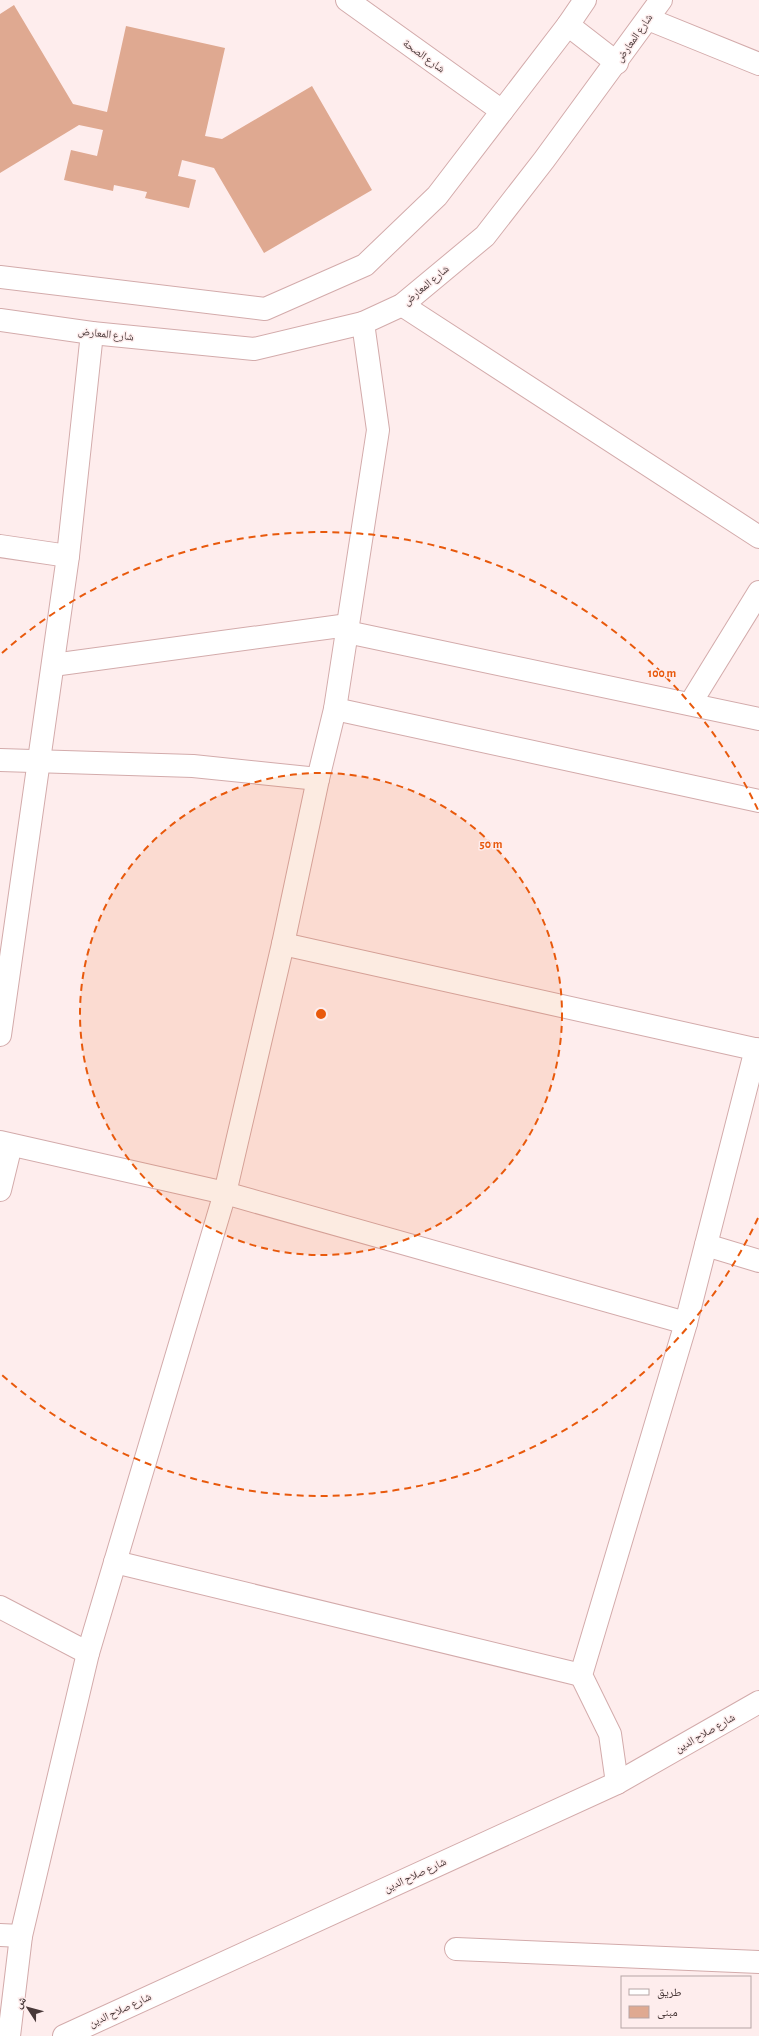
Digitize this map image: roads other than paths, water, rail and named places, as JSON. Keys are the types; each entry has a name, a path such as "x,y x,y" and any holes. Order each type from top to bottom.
{"street":[{"name":"شارع الصحة","path":"347,0 502,111"},
{"path":"0,276 265,309 365,265 437,196 586,0"},
{"name":"شارع المعارض","path":"0,320 92,334 254,349 363,323 402,305 485,236 617,64 661,0"},
{"path":"648,19 759,64"},
{"path":"568,25 617,64"},
{"path":"402,305 759,537"},
{"path":"9,2036 22,1936 88,1653 224,1194 283,944 318,778 336,709 378,430 363,323"},
{"path":"0,1035 68,556 92,334"},
{"path":"0,546 68,556"},
{"path":"690,704 759,592"},
{"path":"51,675 347,632 759,719"},
{"path":"336,709 759,800"},
{"path":"0,760 193,766 318,778"},
{"path":"283,944 758,1050 686,1323 580,1675 610,1734 617,1783"},
{"path":"0,1190 5,1143 224,1194 686,1323"},
{"path":"706,1245 759,1261"},
{"path":"115,1562 580,1675"},
{"path":"0,1607 88,1653"},
{"name":"شارع صلاح الدين","path":"64,2036 617,1783 759,1702"},
{"path":"0,1935 22,1936"},
{"path":"456,1949 759,1962"}]}
